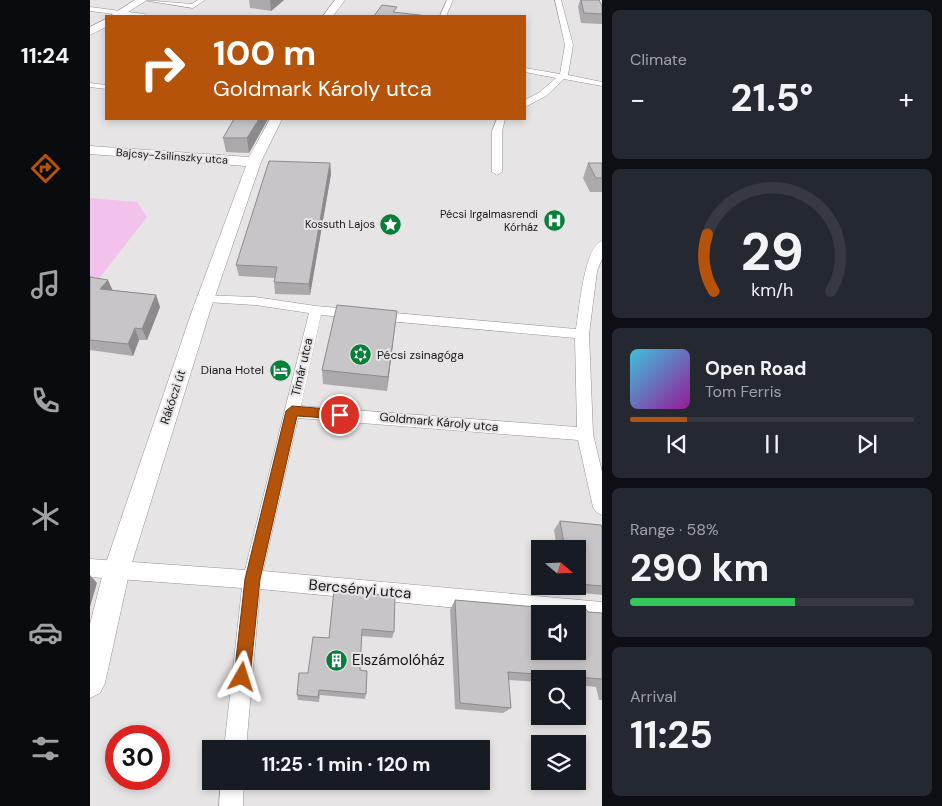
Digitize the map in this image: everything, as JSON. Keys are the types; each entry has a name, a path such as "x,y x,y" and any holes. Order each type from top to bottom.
{"main road":[{"path":"118,15 142,0"},
{"path":"90,32 105,23"}],"street":[{"path":"146,0 193,6 202,0"},
{"path":"329,15 340,0"},
{"path":"443,15 450,0"},
{"path":"526,103 543,94 564,75 569,45 558,0"},
{"path":"90,9 118,15"},
{"path":"526,70 602,84"},
{"path":"92,85 105,87"},
{"name":"Rákóczi út","path":"90,683 118,569 206,298 254,162 275,120"},
{"path":"497,172 496,131 501,120"},
{"name":"Bajcsy-Zsilinszky utca","path":"90,150 254,162"},
{"path":"601,499 585,434 582,334 591,271 602,245"},
{"path":"206,298 582,334"},
{"name":"Tímár utca","path":"236,740 252,579 316,310"},
{"name":"Goldmark Károly utca","path":"292,411 585,434"},
{"name":"Bercsényi utca","path":"90,568 252,579 602,612"},
{"path":"231,806 232,790"}],"shaded area":[{"path":"90,198 137,202 147,217 94,285 90,284"}],"building":[{"path":"581,0 599,0 602,6 602,14 584,13"},
{"path":"382,5 397,7 393,12 419,15 375,15"},
{"path":"233,120 258,120 247,138 223,138"},
{"path":"269,161 330,163 309,284 274,282 277,267 236,265"},
{"path":"588,163 602,163 602,178 596,178"},
{"path":"90,277 108,280 100,289 156,295 142,329 135,328 128,344 90,340"},
{"name":"Pécsi zsinagóga","path":"337,305 397,311 388,377 322,370"},
{"path":"560,521 601,525 602,586 586,585 586,540 563,540"},
{"name":"Elszámolóház","path":"334,590 395,596 394,632 362,629 360,670 367,671 366,694 319,690 318,697 297,695 299,673 308,673 313,637 329,638"},
{"path":"455,600 531,607 531,660 586,660 586,609 588,612 602,613 602,679 586,678 586,670 531,670 531,674 508,672 511,708 460,703"}],"place":[{"name":"Pécsi Irgalmasrendi Kórház","path":"554,220"},
{"name":"Kossuth Lajos","path":"391,224"},
{"name":"Pécsi zsinagóga","path":"361,355"},
{"name":"Diana Hotel","path":"280,370"},
{"name":"Elszámolóház","path":"336,660"}],"route":[{"path":"242,677 252,579 292,411 340,415"}]}
